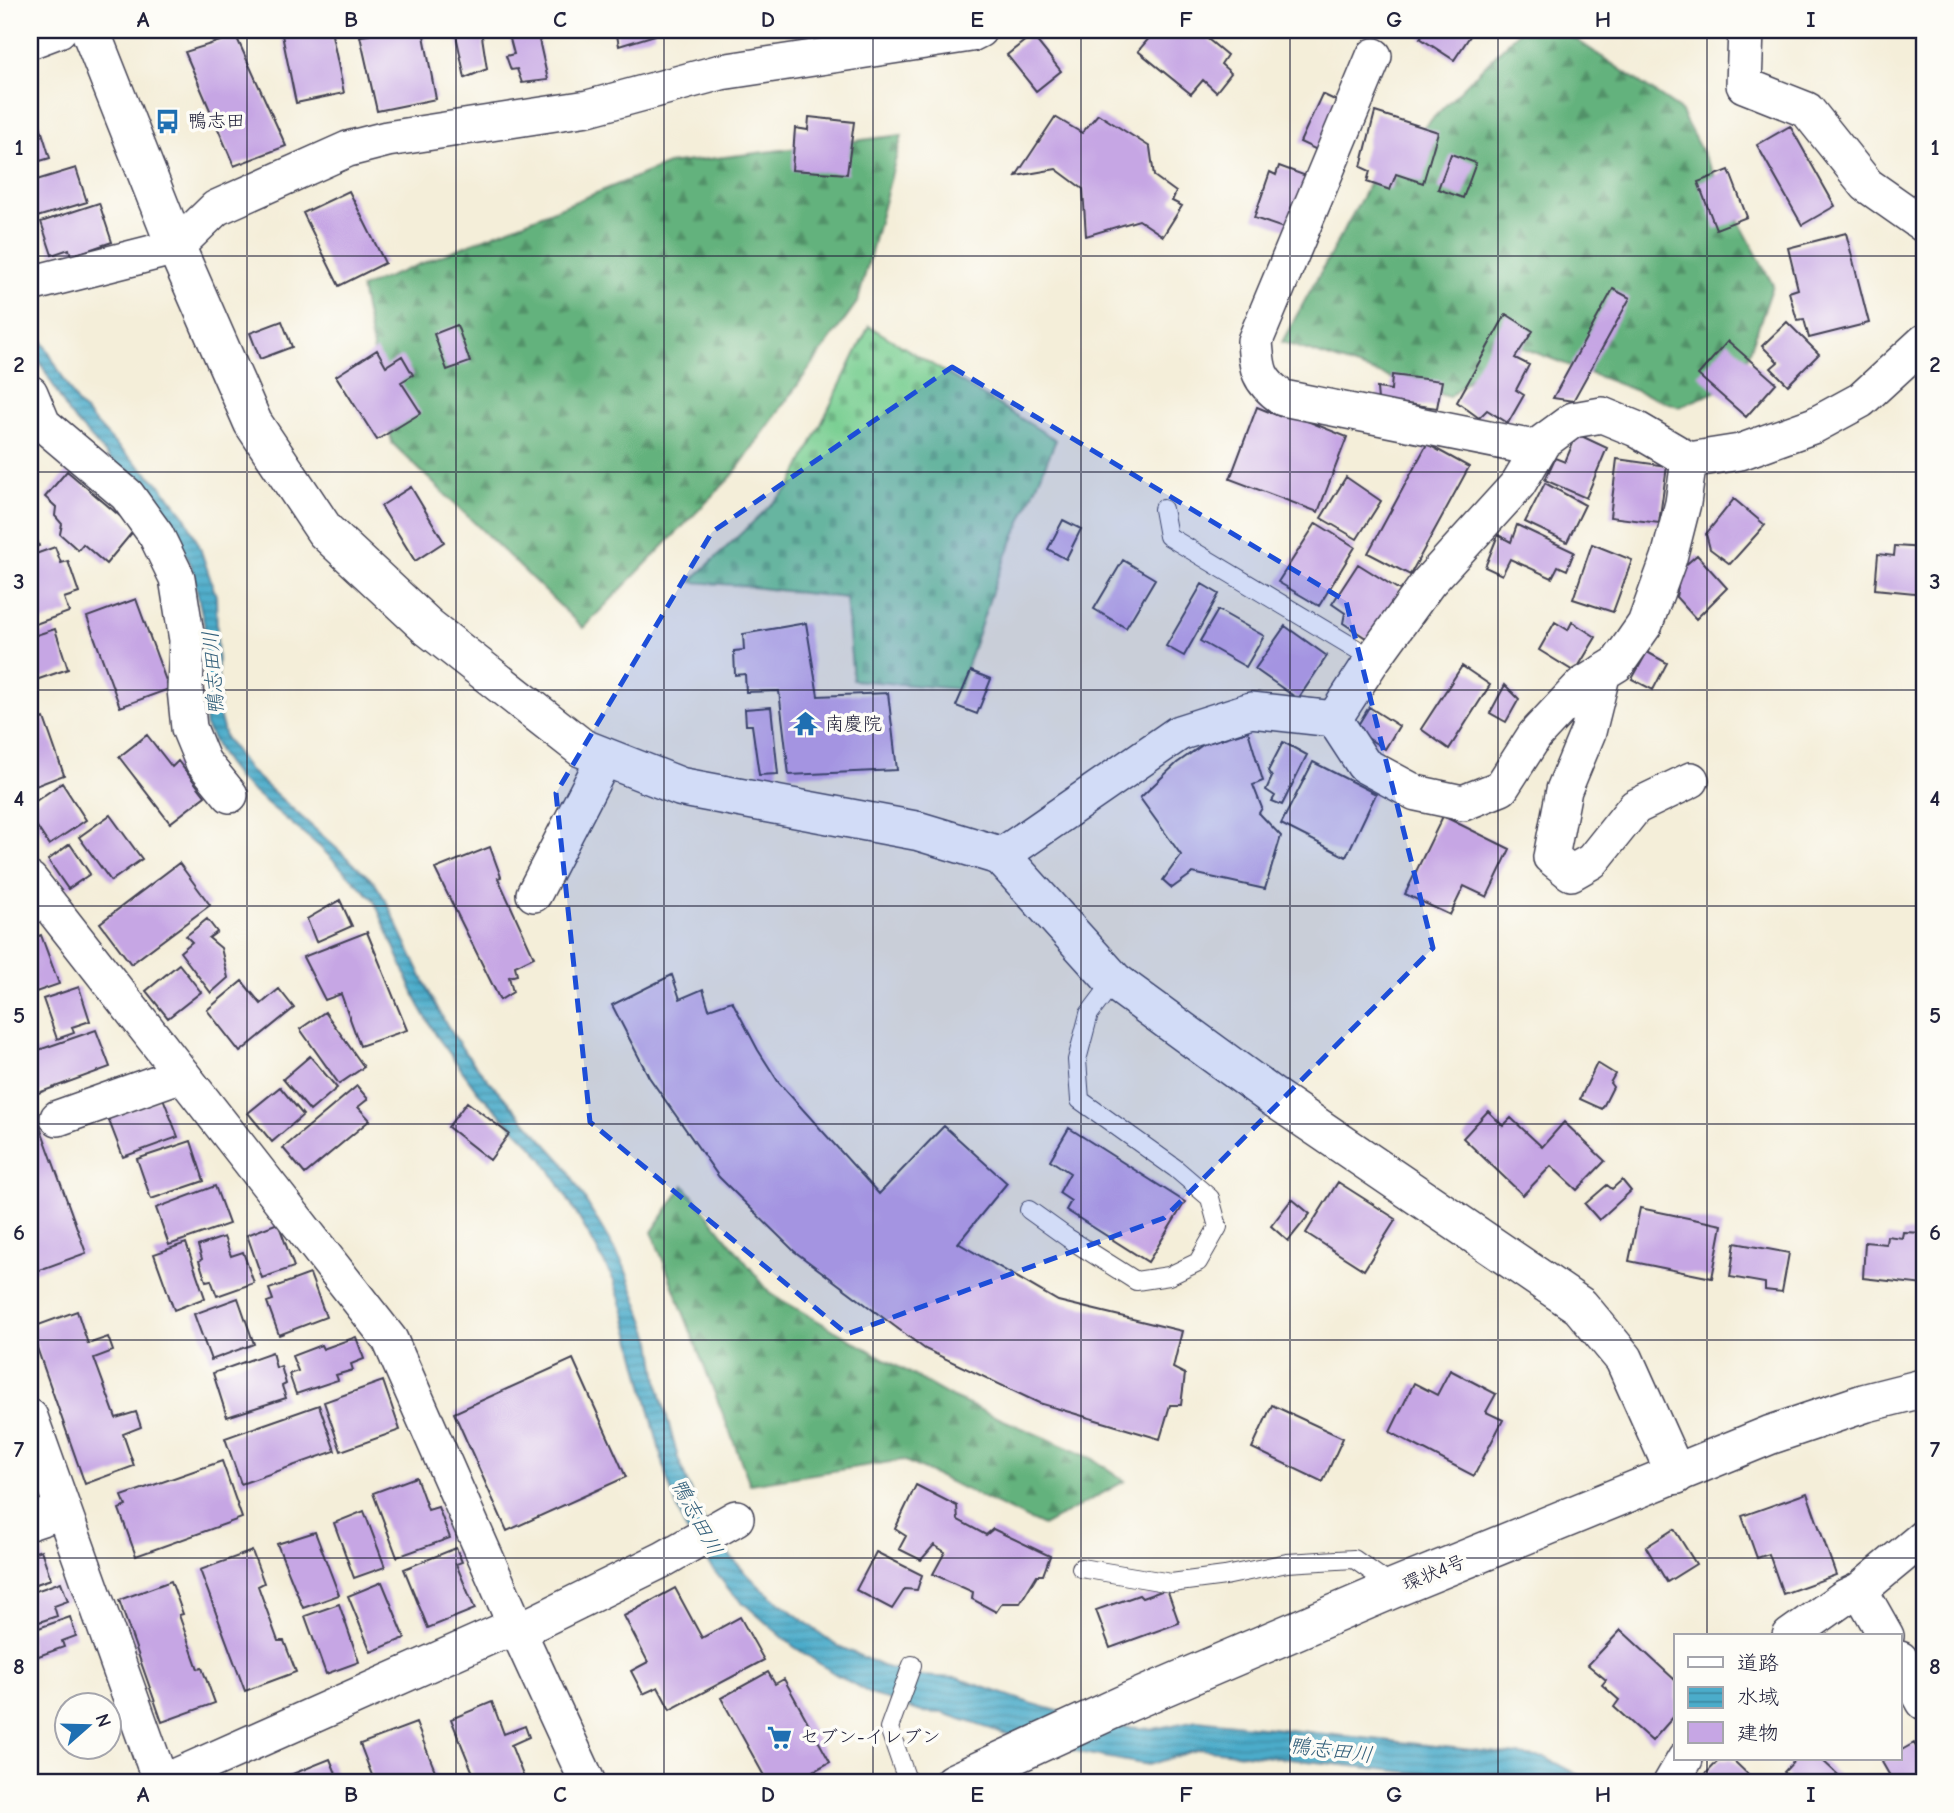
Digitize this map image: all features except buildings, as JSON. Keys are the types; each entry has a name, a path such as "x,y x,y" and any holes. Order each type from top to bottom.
{"street":[{"path":"30,41 59,30"},
{"path":"90,30 176,247 253,423 325,531 428,627 582,748 681,786 918,831 1001,856 1114,981 1273,1097 1580,1306 1624,1359 1676,1475"},
{"path":"30,284 176,247 216,208 348,149 387,139 588,108 721,72 958,36 979,30"},
{"path":"1746,30 1744,85 1807,110 1867,185 1924,225"},
{"path":"1374,56 1255,341 1256,361 1266,386 1283,398 1539,449"},
{"path":"1334,719 1428,583 1518,484 1543,442 1573,420 1602,415 1636,429 1689,460 1740,452 1815,425 1861,400 1924,342"},
{"path":"34,415 127,495 156,535 177,578 187,640 185,689 189,728 203,762 230,795"},
{"path":"1334,719 1364,765 1416,793 1463,803 1501,788 1535,735 1581,686 1617,664 1645,624 1670,558 1683,503 1689,460"},
{"path":"1603,673 1588,732 1564,790 1551,857 1571,873 1592,861 1635,807 1691,780"},
{"path":"1001,856 1179,733 1251,710 1334,719"},
{"path":"534,894 605,757"},
{"path":"30,880 390,1340 588,1783"},
{"path":"58,1118 182,1074"},
{"name":"環状4号","path":"953,1783 1129,1702 1395,1588 1770,1435 1865,1403 1924,1388"},
{"path":"30,1418 161,1783 498,1633 518,1631 664,1559 730,1521"},
{"path":"30,1522 63,1511"},
{"path":"1793,1634 1860,1590 1924,1537"},
{"path":"1860,1590 1885,1634"},
{"path":"1902,1663 1924,1702"},
{"path":"1671,1783 1684,1760"}],"lane":[{"path":"1163,509 1168,536 1373,659"},
{"path":"1029,1210 1136,1281 1169,1276 1198,1262 1218,1227 1210,1198 1175,1168 1080,1100 1077,1060 1089,1014 1114,981"},
{"path":"1081,1567 1171,1583 1225,1576 1287,1563 1354,1559 1395,1588"},
{"path":"908,1783 890,1728 912,1665"}],"highlighted area":[{"path":"952,367 1346,601 1433,948 1164,1218 847,1334 590,1122 556,793 712,532"}],"green space":[{"path":"1520,30 1562,30 1679,109 1773,285 1739,382 1679,407 1510,343 1449,397 1282,342 1371,181"},
{"path":"902,135 858,301 732,476 583,628 392,443 361,288 668,164"},
{"path":"869,326 1056,440 996,580 959,689 853,680 846,598 690,582 791,486"},
{"path":"684,1185 771,1294 953,1398 1093,1459 1125,1481 1043,1526 903,1460 750,1484 652,1232"}],"water":[{"name":"鴨志田川","path":"30,319 77,403 116,445 159,484 184,515 199,545 216,596 219,714 225,737 249,770 374,882 386,901 445,1022 466,1054 563,1162 624,1266 652,1341 659,1388 678,1458 699,1514 718,1542 762,1589 834,1644 882,1666 917,1676 957,1678 1030,1703 1111,1726 1153,1729 1197,1720 1546,1758 1593,1783 1504,1783 1200,1749 1148,1765 1088,1754 1003,1733 943,1713 921,1712 873,1695 793,1646 732,1593 700,1553 684,1526 667,1479 614,1281 590,1237 535,1149 478,1092 436,1035 419,1005 374,900 320,847 238,779 221,755 205,724 204,623 191,565 159,502 115,464 69,414 30,344"}],"place":[{"name":"鴨志田","path":"168,121"},
{"name":"南慶院","path":"805,724"},
{"name":"セブン-イレブン","path":"780,1737"}]}
